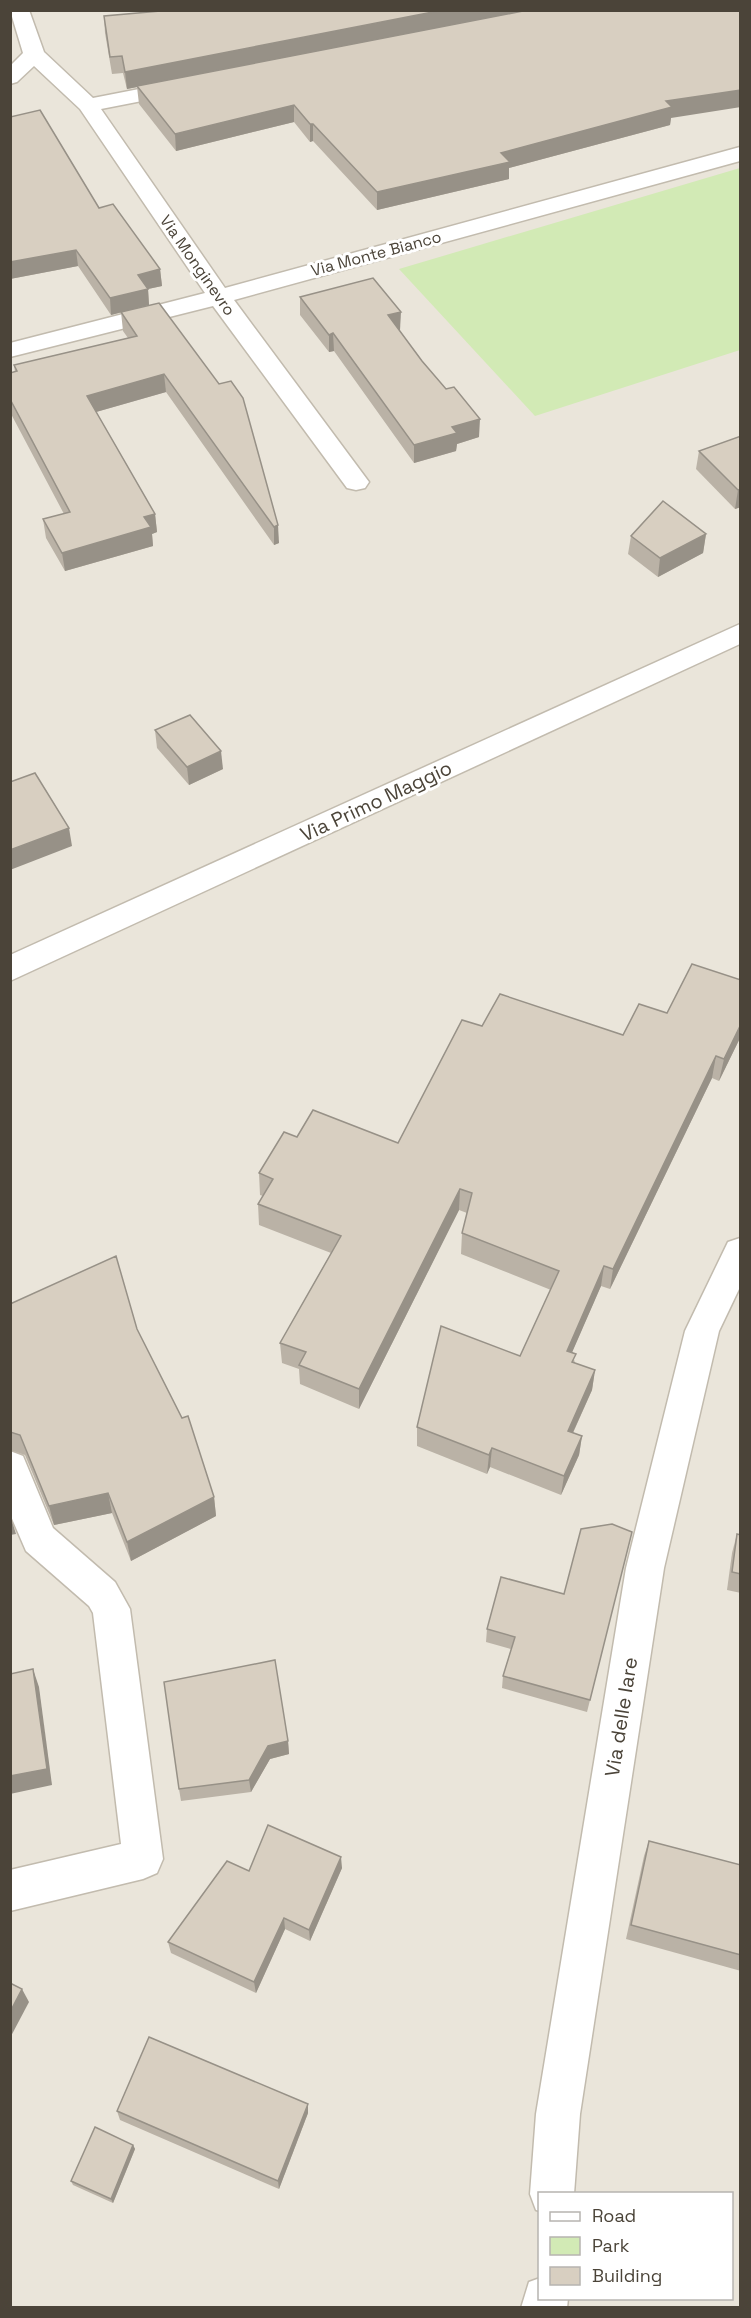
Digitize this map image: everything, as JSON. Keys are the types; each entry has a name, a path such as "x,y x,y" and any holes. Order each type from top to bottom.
{"street":[{"path":"10,78 34,54 19,10"},
{"name":"Via Monginevro","path":"34,54 88,105 219,297 356,483"},
{"path":"88,105 194,84"},
{"name":"Via Monte Bianco","path":"10,350 219,297 741,154"},
{"name":"Via Primo Maggio","path":"10,969 741,633"},
{"name":"Via delle Iare","path":"552,2192 558,2114 645,1568 702,1331 741,1252"},
{"path":"10,1467 39,1539 102,1594 111,1609 143,1859 10,1891"}],"shaded area":[{"path":"11,11 740,11 740,2307 11,2308"}],"green space":[{"path":"740,168 740,350 535,416 399,269"}],"building":[{"path":"172,10 443,10 125,72 122,56 110,57 104,16"},
{"path":"528,10 741,10 741,90 666,101 672,107 501,153 510,162 377,192 294,105 175,134 137,86"},
{"path":"40,110 99,208 113,204 160,269 138,275 148,289 110,298 76,250 10,262 10,117"},
{"path":"373,278 401,312 388,315 422,361 446,389 454,387 480,419 452,427 457,433 414,445 333,333 329,335 300,297"},
{"path":"159,303 219,384 231,381 243,398 278,525 274,527 164,374 87,396 155,514 144,517 151,527 62,553 43,519 70,512 10,399 10,373 17,371 14,365 137,336 121,312"},
{"path":"741,436 741,489 738,490 699,451"},
{"path":"663,501 706,534 660,558 631,536"},
{"path":"190,715 221,751 187,767 155,730"},
{"path":"35,773 69,828 10,850 10,782"},
{"path":"692,964 741,980 741,1024 724,1059 716,1056 613,1269 604,1266 567,1351 576,1354 572,1362 595,1370 568,1431 582,1436 564,1476 492,1448 489,1455 417,1427 441,1326 520,1356 559,1271 462,1233 472,1193 460,1189 359,1389 299,1365 306,1352 280,1343 341,1236 258,1204 273,1179 259,1173 284,1132 297,1137 313,1110 398,1143 462,1020 482,1026 500,994 623,1035 639,1004 667,1013"},
{"path":"116,1256 137,1329 182,1418 188,1416 214,1497 127,1542 108,1493 49,1506 20,1435 10,1432 10,1304"},
{"path":"612,1524 632,1532 590,1700 503,1676 515,1637 487,1629 501,1577 564,1594 581,1529"},
{"path":"737,1534 741,1535 741,1574 732,1572"},
{"path":"275,1660 288,1741 268,1746 249,1780 179,1789 164,1682"},
{"path":"33,1669 47,1769 10,1776 10,1674"},
{"path":"268,1825 341,1857 309,1930 284,1918 254,1982 168,1942 227,1861 249,1871"},
{"path":"649,1841 741,1865 741,1955 631,1925"},
{"path":"10,1983 22,1989 10,2012"},
{"path":"149,2037 308,2104 278,2181 117,2111"},
{"path":"95,2127 133,2145 111,2199 71,2181"}]}
